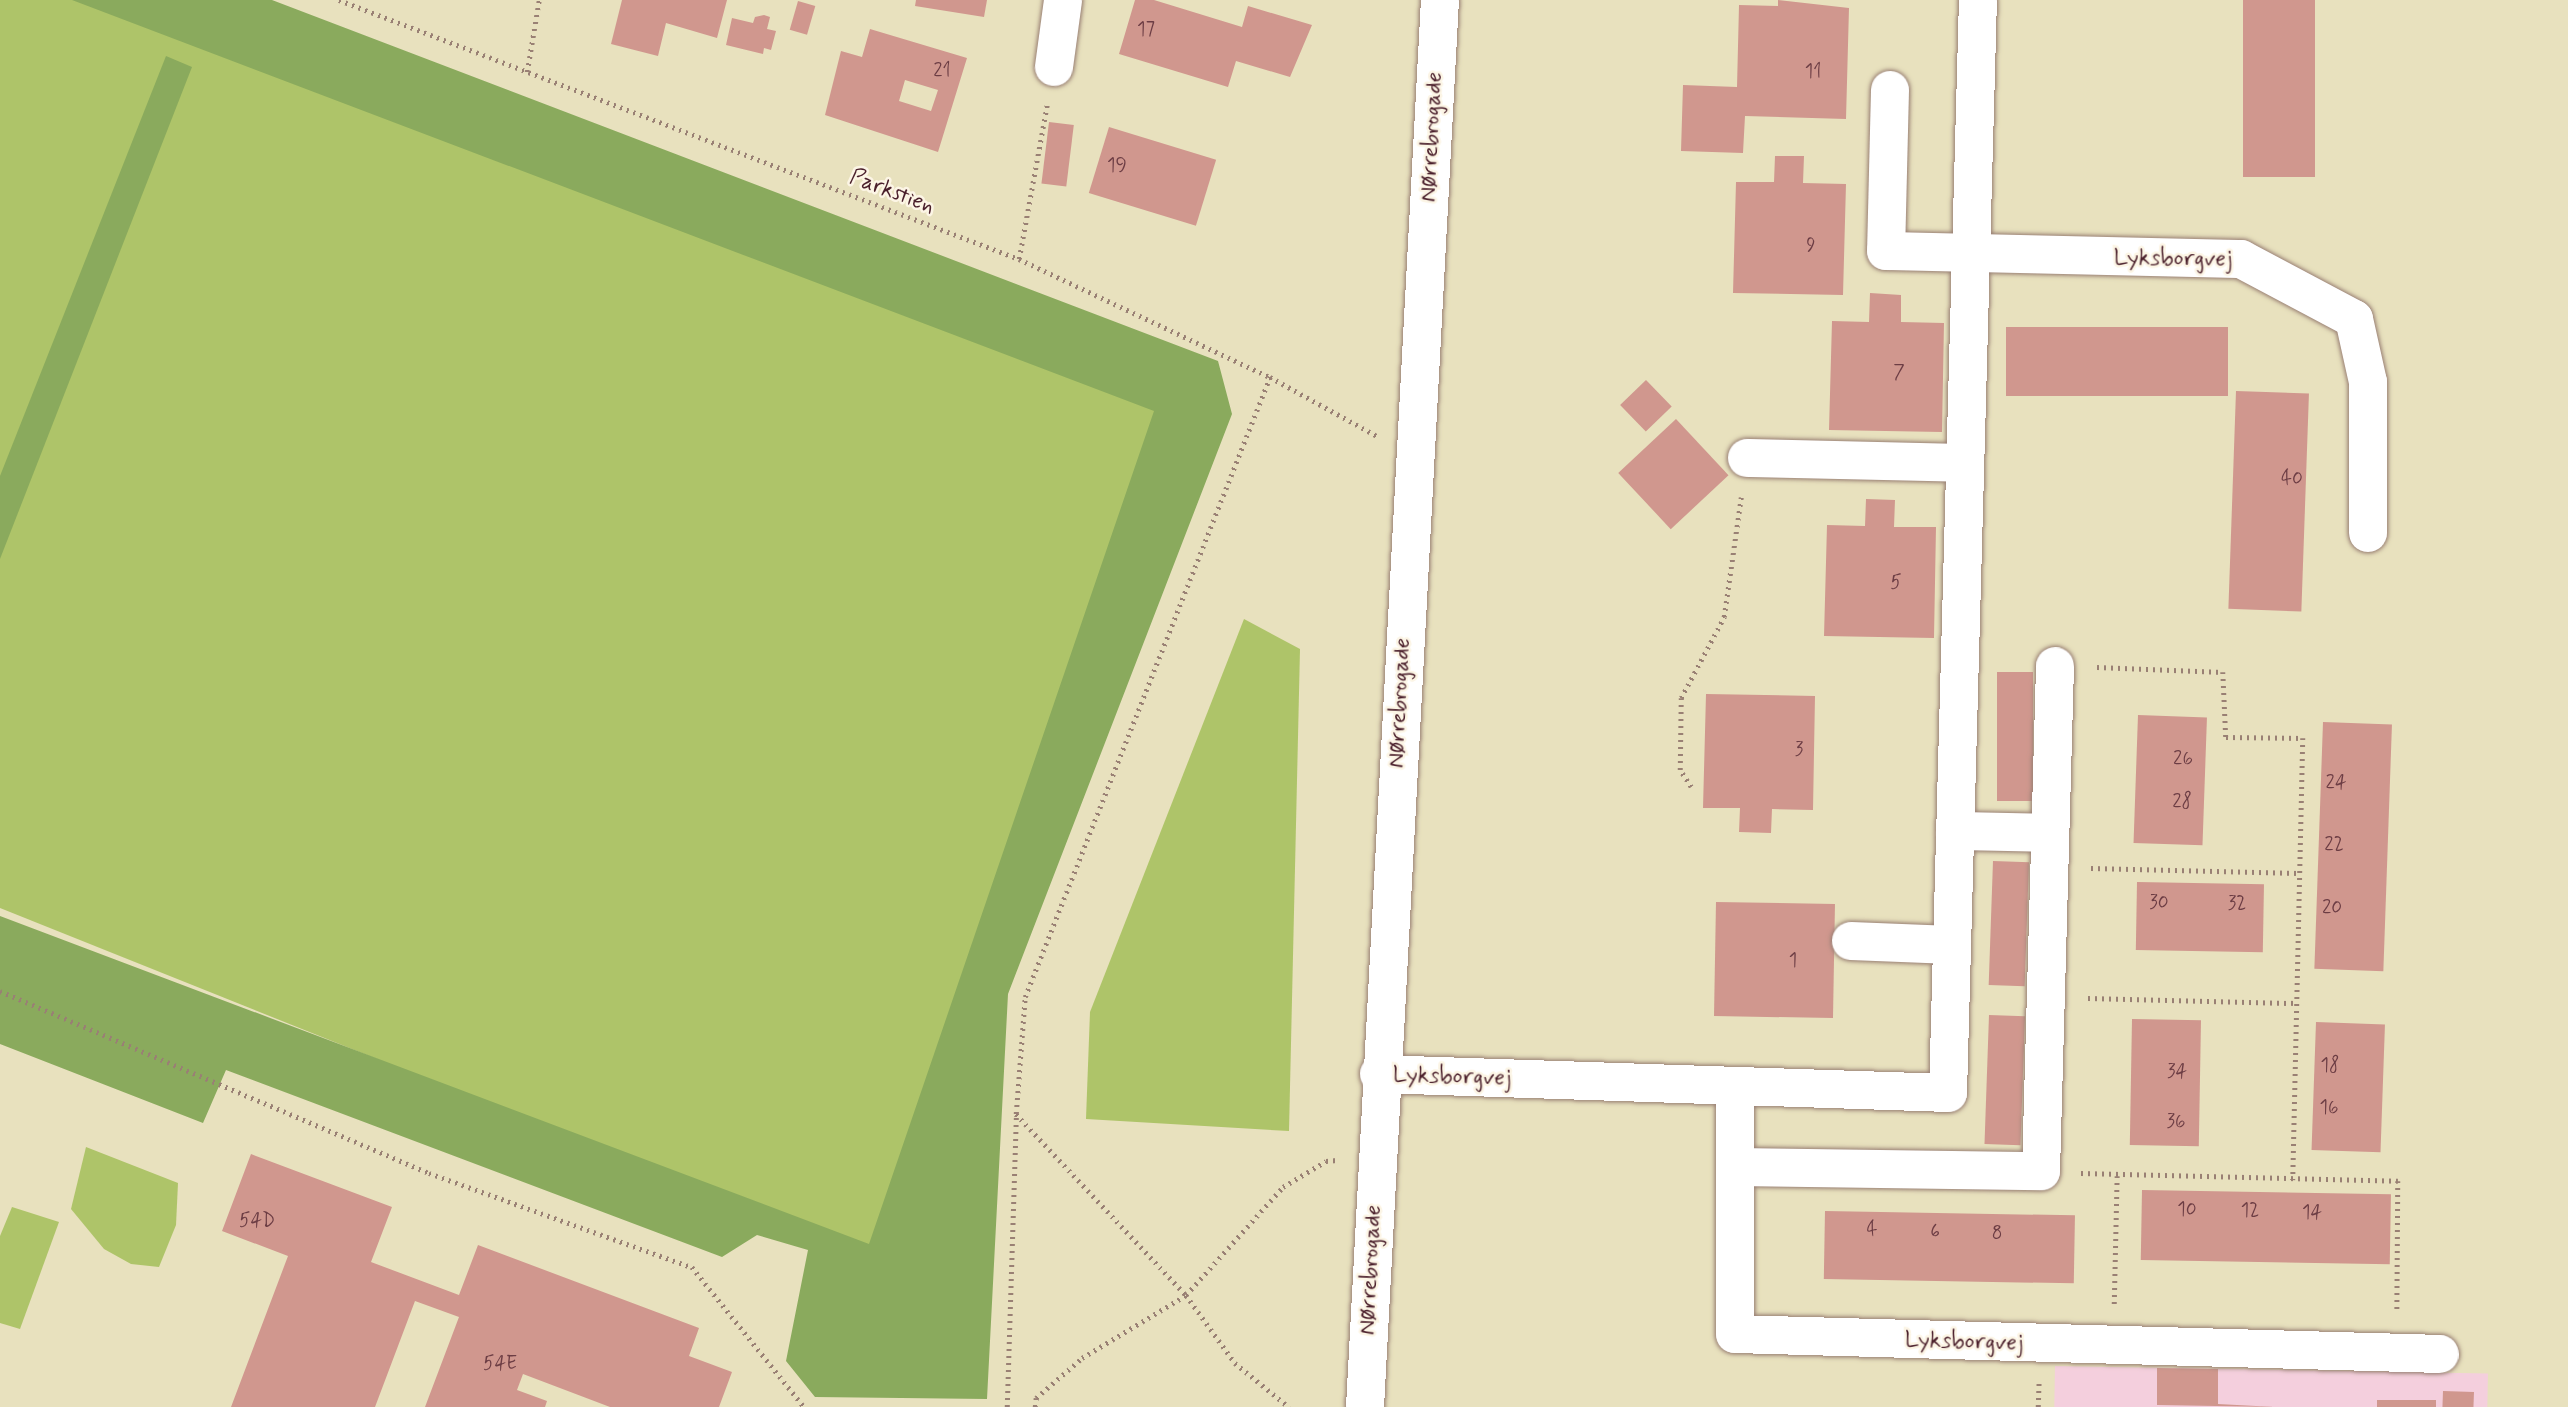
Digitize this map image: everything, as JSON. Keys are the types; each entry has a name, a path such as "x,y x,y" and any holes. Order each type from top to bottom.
{"street":[{"path":"1054,66 1063,0"},
{"name":"Nørrebrogade","path":"1365,1407 1379,1074 1440,0"},
{"name":"Lyksborgvej","path":"1379,1074 1948,1093 1978,0"},
{"path":"1890,90 1886,251 1971,255"},
{"name":"Lyksborgvej","path":"1971,255 2241,259 2354,319 2368,382 2368,533"},
{"path":"1747,458 1965,463"},
{"path":"1737,1167 2041,1171 2055,666"},
{"path":"1955,831 2048,850"},
{"path":"1851,941 1952,945"},
{"name":"Lyksborgvej","path":"1735,1086 1735,1334 2113,1347 2440,1354"}],"path":[{"name":"Parkstien","path":"340,0 1019,259 1270,377 1414,457"},
{"path":"527,72 539,0"},
{"path":"1019,259 1054,66"},
{"path":"1007,1407 1016,1114 1025,997 1270,377"},
{"path":"1691,788 1680,770 1681,698 1724,617 1747,458"},
{"path":"2055,666 2223,672 2226,737 2304,738 2293,1180"},
{"path":"2048,850 2300,873"},
{"path":"0,991 429,1173 692,1267 804,1407"},
{"path":"2045,997 2297,1003"},
{"path":"1016,1114 1186,1295 1235,1363 1289,1407"},
{"path":"1035,1407 1036,1398 1082,1358 1186,1295 1283,1187 1326,1161 1376,1156"},
{"path":"2041,1171 2117,1176 2398,1181 2396,1353"},
{"path":"2113,1347 2117,1176"}],"shaded area":[{"path":"2055,1366 2488,1374 2487,1407 2054,1407"}],"green space":[{"path":"0,0 203,0 1204,363 886,1263 0,908"},
{"path":"72,0 272,0 1218,361 1232,414 1008,994 987,1399 815,1397 786,1361 808,1250 757,1235 722,1257 226,1070 203,1123 0,1044 0,916 869,1244 1154,411"},
{"path":"166,56 192,67 0,559 0,476"},
{"path":"1244,619 1300,649 1289,1131 1086,1119 1090,1012"},
{"path":"86,1147 178,1183 176,1225 159,1267 131,1264 104,1249 71,1209"},
{"path":"12,1207 59,1222 20,1329 0,1323 0,1236"}],"building":[{"path":"622,0 727,0 717,38 666,23 658,56 611,44"},
{"path":"916,0 987,0 984,17 915,6"},
{"path":"1135,0 1154,0 1242,27 1248,6 1312,25 1290,77 1236,61 1228,87 1119,54"},
{"path":"1778,0 1849,8 1846,119 1745,116 1743,153 1681,151 1683,85 1737,87 1739,5 1778,6"},
{"path":"2243,0 2315,0 2315,177 2243,177"},
{"path":"798,1 815,6 807,35 790,30"},
{"path":"755,17 770,17 767,29 776,31 771,50 764,48 763,54 726,45 732,18 753,23"},
{"path":"870,29 967,58 938,152 825,115 841,51 862,57","holes":["905,80 938,90 931,111 899,101"]},
{"path":"1049,122 1074,125 1066,187 1041,184"},
{"path":"1109,127 1216,160 1196,226 1089,193"},
{"path":"1775,156 1804,156 1803,183 1846,184 1843,295 1733,293 1736,182 1774,182"},
{"path":"1870,293 1901,295 1901,322 1944,323 1942,432 1829,430 1832,321 1869,322"},
{"path":"2006,327 2228,327 2228,396 2006,396"},
{"path":"1646,380 1672,407 1646,432 1620,405"},
{"path":"2236,391 2309,394 2301,611 2228,609"},
{"path":"1676,419 1729,475 1671,529 1618,473"},
{"path":"1866,499 1895,500 1894,527 1936,527 1934,638 1824,636 1827,525 1865,526"},
{"path":"1997,672 2033,672 2033,801 1997,801"},
{"path":"1706,694 1815,696 1813,810 1772,809 1771,833 1739,832 1740,808 1703,808"},
{"path":"2138,715 2207,717 2202,845 2134,843"},
{"path":"2323,722 2392,724 2383,971 2314,969"},
{"path":"1993,861 2029,862 2025,986 1989,985"},
{"path":"2137,882 2264,884 2263,952 2136,950"},
{"path":"1716,902 1835,904 1833,1018 1714,1016"},
{"path":"1989,1015 2025,1016 2020,1145 1984,1144"},
{"path":"2132,1019 2201,1020 2199,1146 2130,1145"},
{"path":"2316,1022 2385,1024 2380,1152 2312,1150"},
{"path":"251,1154 392,1207 371,1262 459,1295 478,1245 699,1328 689,1356 732,1372 719,1407 610,1407 523,1374 517,1390 547,1401 545,1407 425,1407 459,1317 415,1301 375,1407 231,1407 288,1256 222,1231"},
{"path":"2142,1190 2391,1194 2390,1264 2141,1260"},
{"path":"1825,1211 2075,1215 2074,1283 1824,1279"},
{"path":"2157,1368 2218,1369 2218,1404 2275,1407 2157,1405"},
{"path":"2443,1391 2474,1392 2473,1407 2442,1407"},
{"path":"2377,1400 2436,1400 2436,1407 2377,1407"}]}
